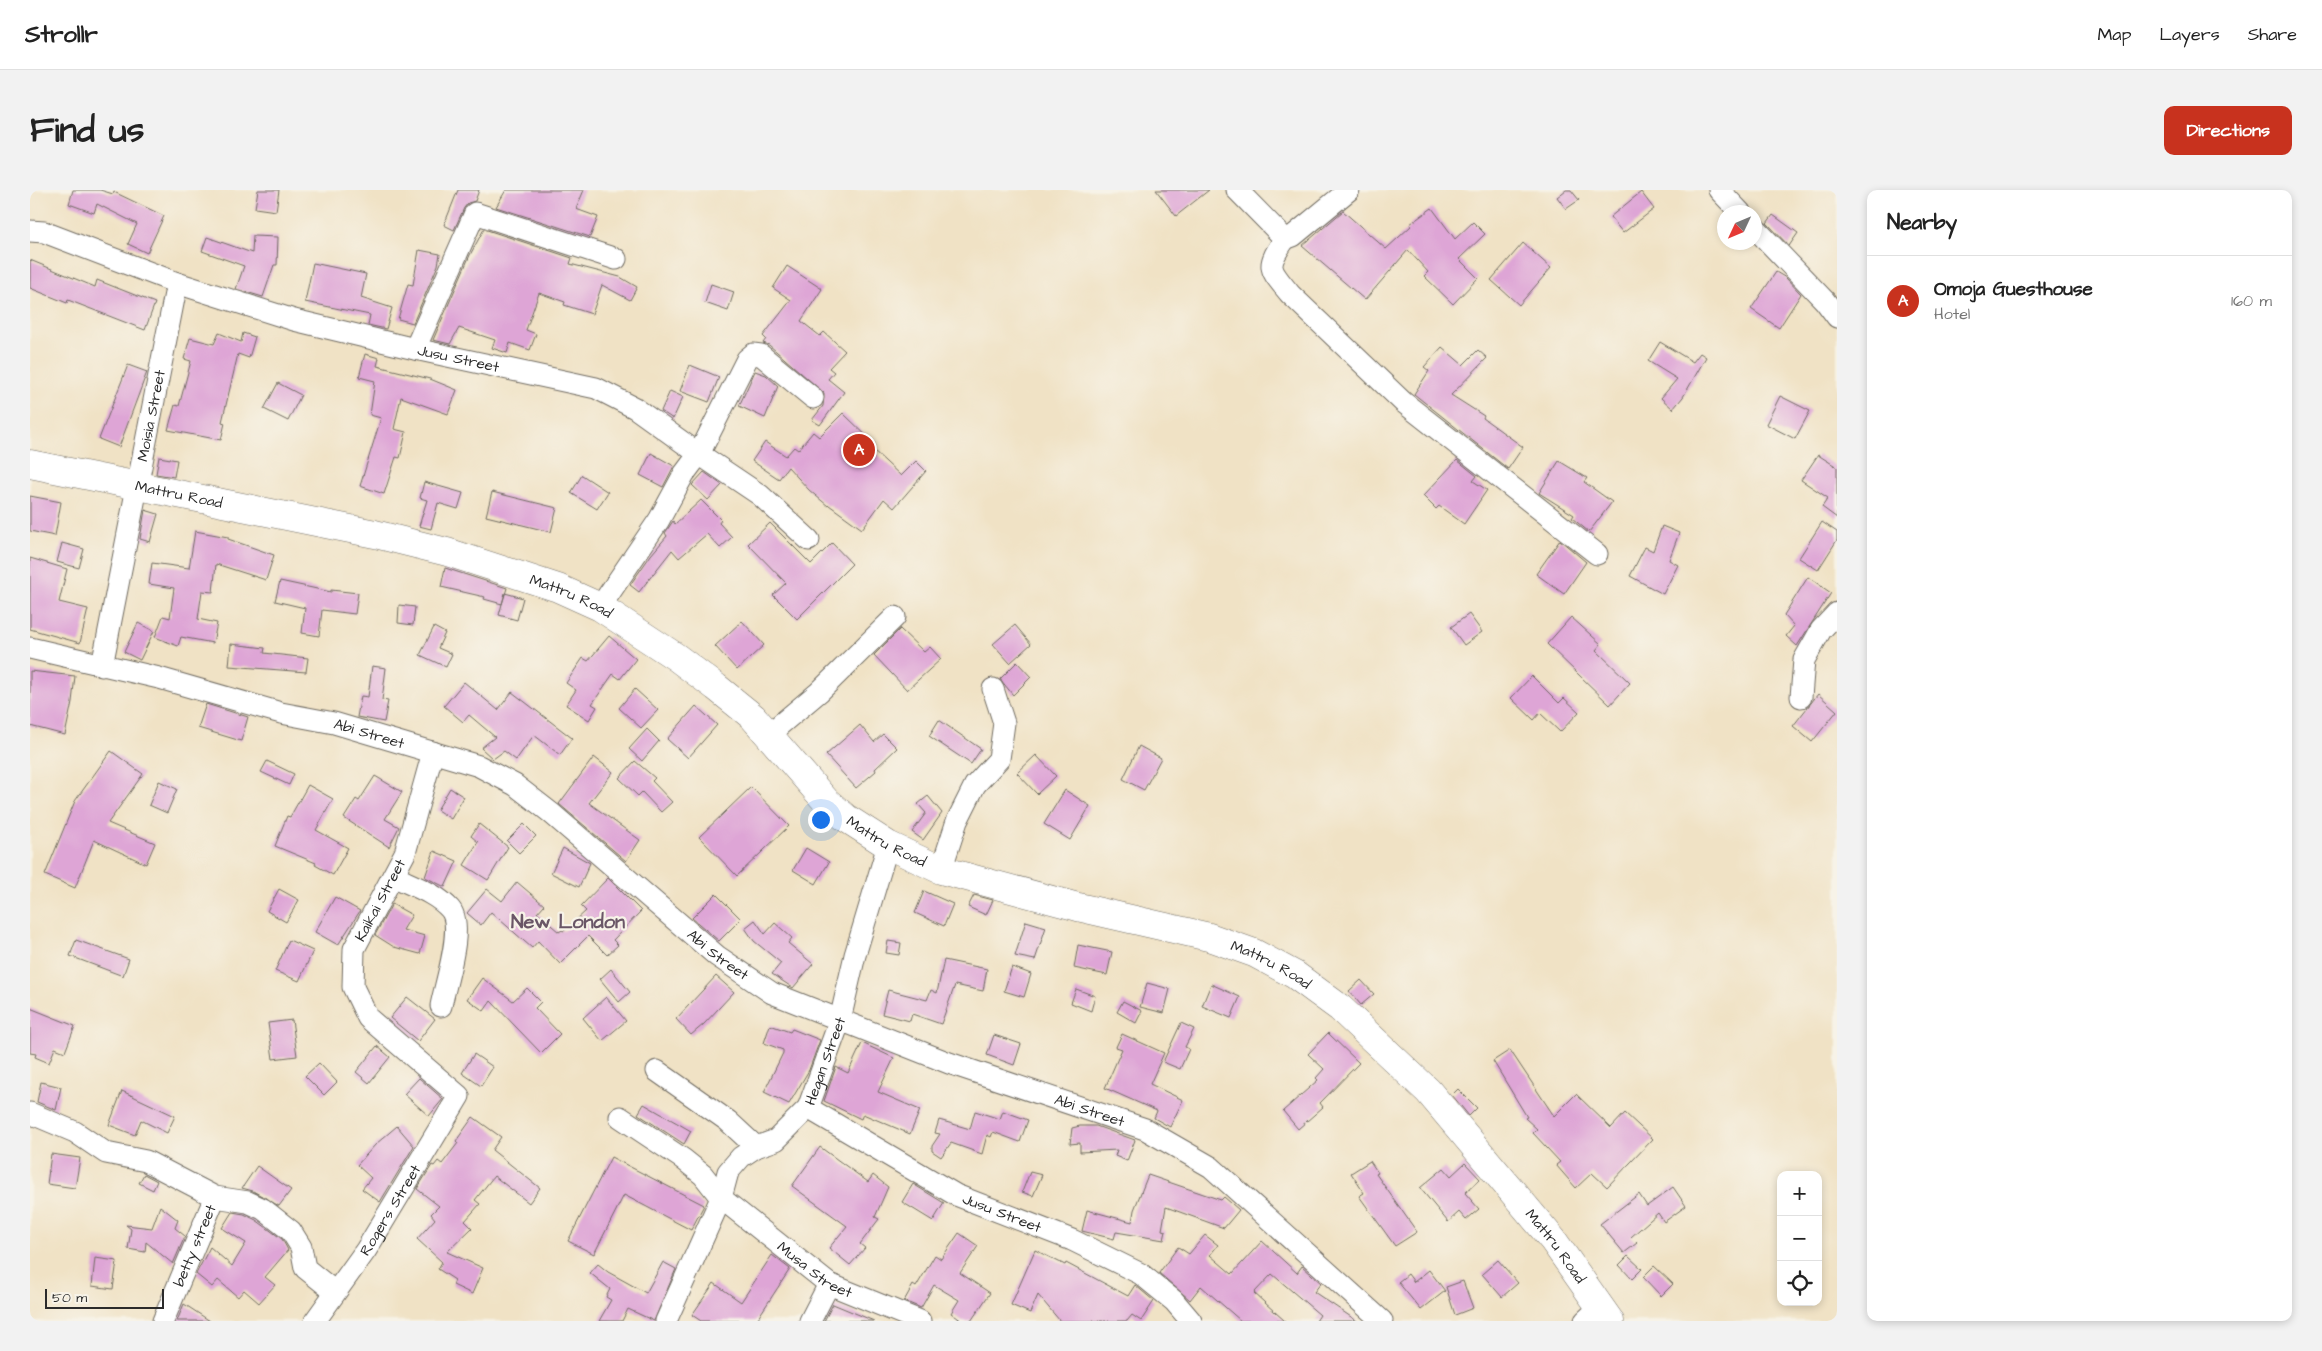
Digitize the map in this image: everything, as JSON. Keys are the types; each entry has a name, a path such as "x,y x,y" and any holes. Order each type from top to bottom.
{"main road":[{"name":"Mattru Road","path":"30,464 375,534 447,552 558,588 600,607 703,677 753,717 826,801 846,818 888,845 941,870 1078,907 1209,937 1254,953 1295,976 1353,1020 1428,1091 1553,1240 1598,1316"}],"street":[{"path":"1237,190 1285,239"},
{"path":"1349,190 1293,236 1285,239 1273,256 1270,265 1274,274 1290,294 1402,402 1597,554"},
{"path":"1719,190 1733,205"},
{"path":"415,350 475,213 616,259"},
{"name":"Jusu Street","path":"30,231 44,232 177,283 294,320 415,350 596,388 636,408 760,495 809,540"},
{"path":"1762,235 1837,316"},
{"name":"Moisia Street","path":"102,666 177,283"},
{"path":"600,607 659,520 684,474 699,454 747,359 753,354 761,355 813,398"},
{"path":"1800,697 1804,660 1821,630 1837,612"},
{"path":"769,734 819,692 895,617"},
{"name":"Abi Street","path":"30,648 159,678 282,713 334,723 478,766 514,785 551,813 717,956 772,993 949,1063 1145,1129 1211,1167 1382,1321"},
{"path":"941,870 957,821 975,785 999,759 1004,723 993,689"},
{"name":"Kaikai Street","path":"433,752 405,853 354,949 353,987 368,1018 459,1096"},
{"name":"Hegan Street","path":"666,1321 721,1198 728,1172 742,1157 756,1147 776,1140 808,1108 840,1020 855,956 888,845"},
{"path":"393,876 437,899 450,909 456,920 455,936 441,1006"},
{"path":"657,1071 728,1121 756,1147"},
{"name":"Rogers Street","path":"315,1321 366,1250 459,1096"},
{"name":"Jusu Street","path":"808,1108 956,1195 1072,1240 1141,1274 1174,1301 1191,1321"},
{"path":"30,1114 75,1132 106,1153 146,1161 215,1197 248,1202 263,1209 291,1231 301,1247 305,1268 335,1292"},
{"name":"Musa Street","path":"620,1117 683,1159 703,1175 721,1198 829,1284 920,1321"},
{"name":"betty street","path":"163,1321 215,1197"},
{"path":"810,1321 829,1284"}],"building":[{"path":"73,190 100,190 113,194 114,192 164,216 147,253 128,244 137,224 97,204 94,213 69,204"},
{"path":"258,190 279,190 276,211 255,208"},
{"path":"458,190 479,190 475,201 468,203 464,208 454,230 444,225"},
{"path":"506,190 584,190 576,209 598,217 590,237 496,207"},
{"path":"1156,190 1209,190 1176,216"},
{"path":"1566,190 1571,190 1579,200 1566,209 1557,197"},
{"path":"1641,192 1654,209 1623,233 1610,217"},
{"path":"1432,208 1455,239 1473,222 1485,234 1459,259 1478,278 1453,304 1424,276 1428,272 1408,250 1365,300 1302,246 1343,211 1386,249 1411,226 1410,224"},
{"path":"1773,215 1798,233 1789,246 1767,223"},
{"path":"484,229 572,258 570,264 620,277 637,287 630,300 602,285 592,314 564,305 565,302 539,293 526,330 536,334 530,350 510,343 507,353 492,348 495,340 459,328 450,344 433,340 470,255"},
{"path":"253,236 278,237 277,265 274,265 263,297 236,289 244,266 202,251 207,237 252,253"},
{"path":"1523,243 1551,268 1519,305 1491,280"},
{"path":"419,250 440,254 438,265 413,323 398,319 408,284 413,285"},
{"path":"30,260 95,287 97,280 155,303 145,330 68,300 67,303 30,288"},
{"path":"313,263 366,274 361,298 392,308 386,329 368,325 370,315 305,302"},
{"path":"787,266 822,289 801,321 820,336 824,332 845,351 829,368 834,372 828,379 844,392 820,425 812,420 823,406 824,393 769,345 763,343 766,339 763,336 791,300 773,288"},
{"path":"1776,272 1786,278 1801,294 1779,328 1751,309"},
{"path":"711,284 734,292 728,311 705,303"},
{"path":"219,333 241,342 243,333 255,337 249,358 238,354 222,422 225,423 221,440 168,430 175,405 179,406 191,361 184,359 190,338 214,344"},
{"path":"1660,342 1693,362 1700,353 1706,357 1683,397 1673,409 1661,398 1677,379 1648,361"},
{"path":"1442,347 1463,365 1478,350 1487,358 1451,395 1484,416 1483,418 1523,447 1508,469 1414,394 1429,371 1424,367"},
{"path":"365,354 379,358 377,366 430,379 457,390 448,414 401,397 394,429 406,432 400,458 396,457 384,494 360,486 381,418 370,415 375,381 359,377"},
{"path":"128,365 147,372 119,447 99,439"},
{"path":"690,365 719,377 709,402 680,391"},
{"path":"755,371 766,375 778,386 765,418 739,406"},
{"path":"278,383 301,395 288,421 264,409"},
{"path":"670,391 683,397 673,419 661,411"},
{"path":"1780,396 1810,411 1795,439 1766,424"},
{"path":"843,413 875,444 871,448 901,476 916,461 926,471 894,508 884,499 862,529 828,506 809,490 788,467 779,479 752,461 765,442 786,456 794,447 798,450 813,432 819,437"},
{"path":"651,453 674,466 663,487 640,475"},
{"path":"1818,455 1837,467 1837,518 1822,507 1828,498 1801,480"},
{"path":"159,457 177,460 174,477 156,474"},
{"path":"1457,460 1477,476 1473,481 1487,490 1464,524 1439,506 1436,509 1423,496"},
{"path":"1559,461 1587,478 1584,482 1612,502 1589,532 1572,518 1574,515 1539,493"},
{"path":"704,472 722,485 708,500 692,485"},
{"path":"582,475 608,492 597,509 571,493"},
{"path":"424,482 463,493 458,509 438,503 431,529 419,526 427,500 420,498"},
{"path":"492,492 557,508 551,532 486,516"},
{"path":"30,496 61,502 55,536 30,531"},
{"path":"701,500 721,520 719,523 732,537 720,548 707,534 679,558 672,550 639,592 630,585 667,536 665,533 673,521 675,524"},
{"path":"145,510 158,514 150,542 140,539"},
{"path":"1822,522 1837,532 1837,540 1818,570 1799,558"},
{"path":"770,523 811,564 832,543 852,564 797,619 773,595 786,583 748,544"},
{"path":"1662,526 1679,533 1669,560 1678,565 1663,594 1630,576 1645,547 1653,551"},
{"path":"195,531 228,537 228,539 274,555 266,580 216,564 213,592 202,591 198,619 217,623 213,643 181,637 178,646 155,637 163,616 170,618 174,588 149,584 152,563 189,568"},
{"path":"1560,540 1586,562 1564,594 1536,574"},
{"path":"62,543 84,549 79,568 57,562"},
{"path":"30,558 67,569 59,602 88,609 80,643 30,629"},
{"path":"445,568 507,588 502,604 484,599 485,597 441,587"},
{"path":"1808,577 1831,593 1797,646 1786,636 1794,626 1784,615"},
{"path":"280,581 331,592 331,590 358,593 355,614 322,610 319,636 302,633 305,608 275,601"},
{"path":"505,593 523,598 517,620 499,615"},
{"path":"399,605 415,607 413,625 398,623"},
{"path":"1469,614 1482,632 1464,645 1451,627"},
{"path":"1571,617 1601,644 1596,650 1630,683 1610,705 1547,644"},
{"path":"742,621 764,645 737,670 715,646"},
{"path":"138,623 154,631 140,660 124,652"},
{"path":"1015,625 1031,644 1010,663 993,644"},
{"path":"434,627 445,633 438,648 452,654 446,667 420,655"},
{"path":"900,629 924,652 930,647 941,659 907,690 874,655"},
{"path":"609,636 636,659 620,679 613,674 592,704 597,707 589,720 566,705 576,690 566,683 583,658 588,661"},
{"path":"231,644 265,648 264,653 308,658 306,672 229,666"},
{"path":"1017,662 1031,677 1013,695 1000,679"},
{"path":"372,666 386,668 382,700 388,701 384,722 357,717 361,696 368,697"},
{"path":"30,671 75,676 65,735 30,726"},
{"path":"1532,676 1559,703 1564,698 1579,712 1560,732 1540,713 1534,720 1511,698"},
{"path":"464,682 498,710 512,692 572,738 560,755 534,735 516,760 504,751 493,759 481,748 495,737 469,715 463,722 444,706"},
{"path":"635,689 658,710 641,728 619,708"},
{"path":"1818,694 1837,711 1812,742 1793,726"},
{"path":"206,704 248,717 241,741 198,728"},
{"path":"696,706 717,725 688,758 667,739"},
{"path":"939,720 981,749 971,764 929,736"},
{"path":"860,725 874,742 883,734 897,748 875,769 876,771 856,788 826,755"},
{"path":"647,729 659,741 642,761 629,749"},
{"path":"1139,746 1161,758 1144,790 1123,779"},
{"path":"111,751 143,774 108,823 155,843 146,864 94,840 75,888 45,875 75,801"},
{"path":"1036,755 1056,776 1037,794 1017,773"},
{"path":"594,757 613,772 589,803 640,840 626,861 559,804"},
{"path":"267,761 294,774 289,785 261,772"},
{"path":"635,761 655,778 652,781 672,802 661,812 642,792 638,796 619,778"},
{"path":"375,776 402,792 385,819 399,827 389,847 344,818 356,799 359,801"},
{"path":"159,781 177,789 167,813 149,805"},
{"path":"308,785 333,799 316,830 348,848 333,875 315,865 316,863 275,846 287,816 290,817"},
{"path":"751,787 789,826 737,876 699,837"},
{"path":"450,788 464,797 451,819 437,810"},
{"path":"1065,790 1090,806 1070,840 1044,824"},
{"path":"928,796 942,813 923,840 912,832 926,813 918,804"},
{"path":"479,824 508,847 488,880 464,865 478,842 471,836"},
{"path":"524,824 536,836 519,853 507,841"},
{"path":"563,848 590,863 579,887 551,873"},
{"path":"806,848 829,862 816,884 793,870"},
{"path":"434,851 457,861 445,887 425,877"},
{"path":"608,878 641,911 613,940 618,945 607,955 588,936 560,964 538,941 532,948 491,912 481,925 467,913 487,889 502,901 517,882 544,905 537,913 559,932 564,931 586,911 581,906"},
{"path":"279,889 299,900 286,922 267,911"},
{"path":"924,891 953,904 944,926 915,913"},
{"path":"716,894 741,919 719,941 692,918"},
{"path":"974,895 993,900 986,915 968,907"},
{"path":"335,897 360,911 338,945 315,932"},
{"path":"392,904 412,915 403,930 425,936 420,954 394,947 375,935"},
{"path":"755,920 765,934 775,923 792,938 788,943 813,964 793,988 772,974 781,963 754,941 745,928"},
{"path":"1026,921 1046,927 1035,960 1015,956"},
{"path":"76,940 129,959 123,976 70,956"},
{"path":"289,940 313,951 299,981 275,971"},
{"path":"888,941 901,943 899,955 886,953"},
{"path":"1078,945 1112,952 1107,975 1074,968"},
{"path":"944,960 987,969 983,991 955,985 941,1024 912,1014 910,1021 882,1014 888,990 927,1000 931,990 937,993"},
{"path":"1012,967 1031,974 1024,997 1004,991"},
{"path":"611,969 630,992 619,1002 600,979"},
{"path":"716,976 734,992 691,1035 676,1019"},
{"path":"482,978 513,1001 527,988 541,1002 535,1008 560,1034 541,1053 491,1001 484,1011 467,999"},
{"path":"1361,980 1374,994 1361,1005 1349,991"},
{"path":"1147,983 1170,989 1164,1013 1140,1007"},
{"path":"1211,984 1240,997 1231,1018 1202,1006"},
{"path":"1076,989 1095,996 1091,1011 1071,1003"},
{"path":"407,997 435,1019 418,1041 390,1018"},
{"path":"606,997 626,1021 602,1041 583,1018"},
{"path":"1123,1001 1142,1011 1136,1023 1117,1012"},
{"path":"30,1008 75,1026 65,1052 55,1048 49,1063 35,1057 36,1054 30,1053"},
{"path":"292,1020 297,1056 273,1059 268,1023"},
{"path":"1181,1023 1194,1029 1185,1047 1189,1049 1180,1069 1163,1062"},
{"path":"770,1025 790,1032 792,1029 820,1040 809,1070 789,1104 764,1092 783,1053 783,1050 764,1043"},
{"path":"1328,1033 1359,1063 1320,1103 1323,1107 1298,1129 1283,1111 1318,1080 1316,1078 1324,1069 1308,1054"},
{"path":"1122,1034 1164,1053 1150,1084 1183,1100 1170,1127 1154,1118 1157,1111 1105,1088 1122,1049 1116,1047"},
{"path":"994,1035 1021,1044 1014,1065 987,1055"},
{"path":"862,1043 894,1058 878,1092 920,1110 910,1134 863,1114 861,1119 824,1101 836,1067 848,1073"},
{"path":"377,1046 390,1057 369,1083 356,1072"},
{"path":"1510,1050 1554,1116 1576,1094 1611,1128 1625,1113 1653,1139 1607,1187 1592,1173 1576,1188 1556,1165 1560,1162 1533,1133 1537,1129 1525,1118 1527,1117 1493,1061"},
{"path":"474,1054 493,1067 481,1086 462,1073"},
{"path":"319,1063 337,1082 324,1095 305,1076"},
{"path":"419,1078 443,1099 429,1116 404,1094"},
{"path":"41,1082 61,1087 56,1110 37,1102"},
{"path":"1458,1089 1477,1108 1469,1116 1452,1095"},
{"path":"122,1091 175,1116 167,1133 141,1120 135,1135 109,1125"},
{"path":"644,1104 691,1131 684,1144 638,1114"},
{"path":"975,1111 1000,1119 1003,1111 1028,1120 1020,1142 993,1132 991,1137 987,1135 982,1154 951,1143 941,1157 932,1151 932,1146 940,1134 935,1133 939,1120 970,1129"},
{"path":"473,1117 501,1137 492,1150 540,1188 529,1203 494,1176 475,1200 480,1204 465,1221 472,1228 447,1252 483,1268 472,1294 453,1285 455,1280 438,1269 442,1262 417,1239 435,1219 431,1214 439,1206 417,1189 432,1165 434,1166 438,1161 442,1164 458,1143 456,1141"},
{"path":"397,1126 414,1146 380,1202 362,1189 371,1178 357,1165 376,1144"},
{"path":"1096,1126 1135,1140 1127,1161 1115,1156 1117,1150 1080,1152 1080,1143 1070,1144 1072,1128"},
{"path":"820,1147 868,1182 873,1175 888,1187 875,1217 879,1219 860,1244 865,1248 850,1265 829,1248 847,1226 792,1186"},
{"path":"51,1154 80,1158 75,1188 47,1184"},
{"path":"611,1157 704,1205 691,1230 624,1195 594,1254 568,1241"},
{"path":"1370,1161 1378,1173 1376,1174 1417,1232 1395,1246 1359,1196 1364,1193 1351,1173"},
{"path":"1465,1163 1480,1179 1465,1193 1479,1209 1466,1220 1459,1212 1448,1222 1420,1188 1444,1168 1451,1176"},
{"path":"257,1166 291,1190 279,1206 253,1191 242,1188"},
{"path":"1030,1172 1042,1175 1033,1196 1022,1192"},
{"path":"144,1174 157,1181 153,1190 139,1183"},
{"path":"1148,1175 1221,1200 1224,1197 1239,1210 1224,1228 1166,1207 1162,1230 1166,1231 1164,1240 1116,1232 1114,1239 1082,1231 1087,1210 1132,1222 1134,1210"},
{"path":"913,1184 944,1203 933,1221 902,1202"},
{"path":"1673,1187 1686,1206 1664,1222 1658,1213 1631,1237 1637,1243 1624,1253 1600,1224 1639,1194 1647,1206"},
{"path":"160,1206 178,1220 175,1228 185,1236 173,1264 146,1242 145,1252 128,1249 131,1229 126,1225 152,1228"},
{"path":"232,1212 244,1214 256,1220 282,1239 288,1250 265,1277 275,1285 259,1303 244,1290 238,1297 218,1280 212,1287 196,1274 210,1247 232,1266 246,1243 222,1228"},
{"path":"959,1233 978,1246 960,1273 990,1293 971,1321 962,1321 951,1313 959,1300 934,1285 921,1308 904,1301 913,1285 916,1287 935,1255 941,1259"},
{"path":"1205,1235 1218,1245 1210,1255 1232,1274 1262,1241 1297,1273 1302,1266 1321,1283 1314,1292 1357,1321 1316,1321 1320,1315 1272,1274 1254,1293 1285,1321 1241,1321 1201,1286 1190,1300 1159,1273 1178,1247 1189,1254"},
{"path":"1035,1250 1065,1265 1066,1263 1128,1296 1135,1285 1154,1301 1141,1321 1132,1315 1127,1321 1060,1321 1038,1295 1030,1313 1011,1305"},
{"path":"772,1255 790,1269 756,1321 701,1321 692,1315 714,1283 741,1302"},
{"path":"1628,1256 1642,1269 1632,1279 1619,1265"},
{"path":"95,1258 117,1261 113,1289 92,1286"},
{"path":"1498,1260 1518,1283 1502,1297 1482,1274"},
{"path":"663,1262 676,1269 654,1321 628,1309 622,1321 599,1321 611,1300 606,1297 610,1289 590,1273 598,1264 608,1272 646,1293"},
{"path":"1654,1266 1673,1284 1661,1296 1643,1277"},
{"path":"1429,1270 1445,1291 1421,1310 1398,1282 1408,1274 1414,1282"},
{"path":"1463,1281 1473,1308 1455,1315 1446,1287"},
{"path":"184,1304 210,1321 177,1321"},
{"path":"833,1304 874,1321 824,1321"}],"place":[{"name":"Omoja Guesthouse","path":"859,450"}],"district":[{"name":"New London","path":"568,921"}]}
